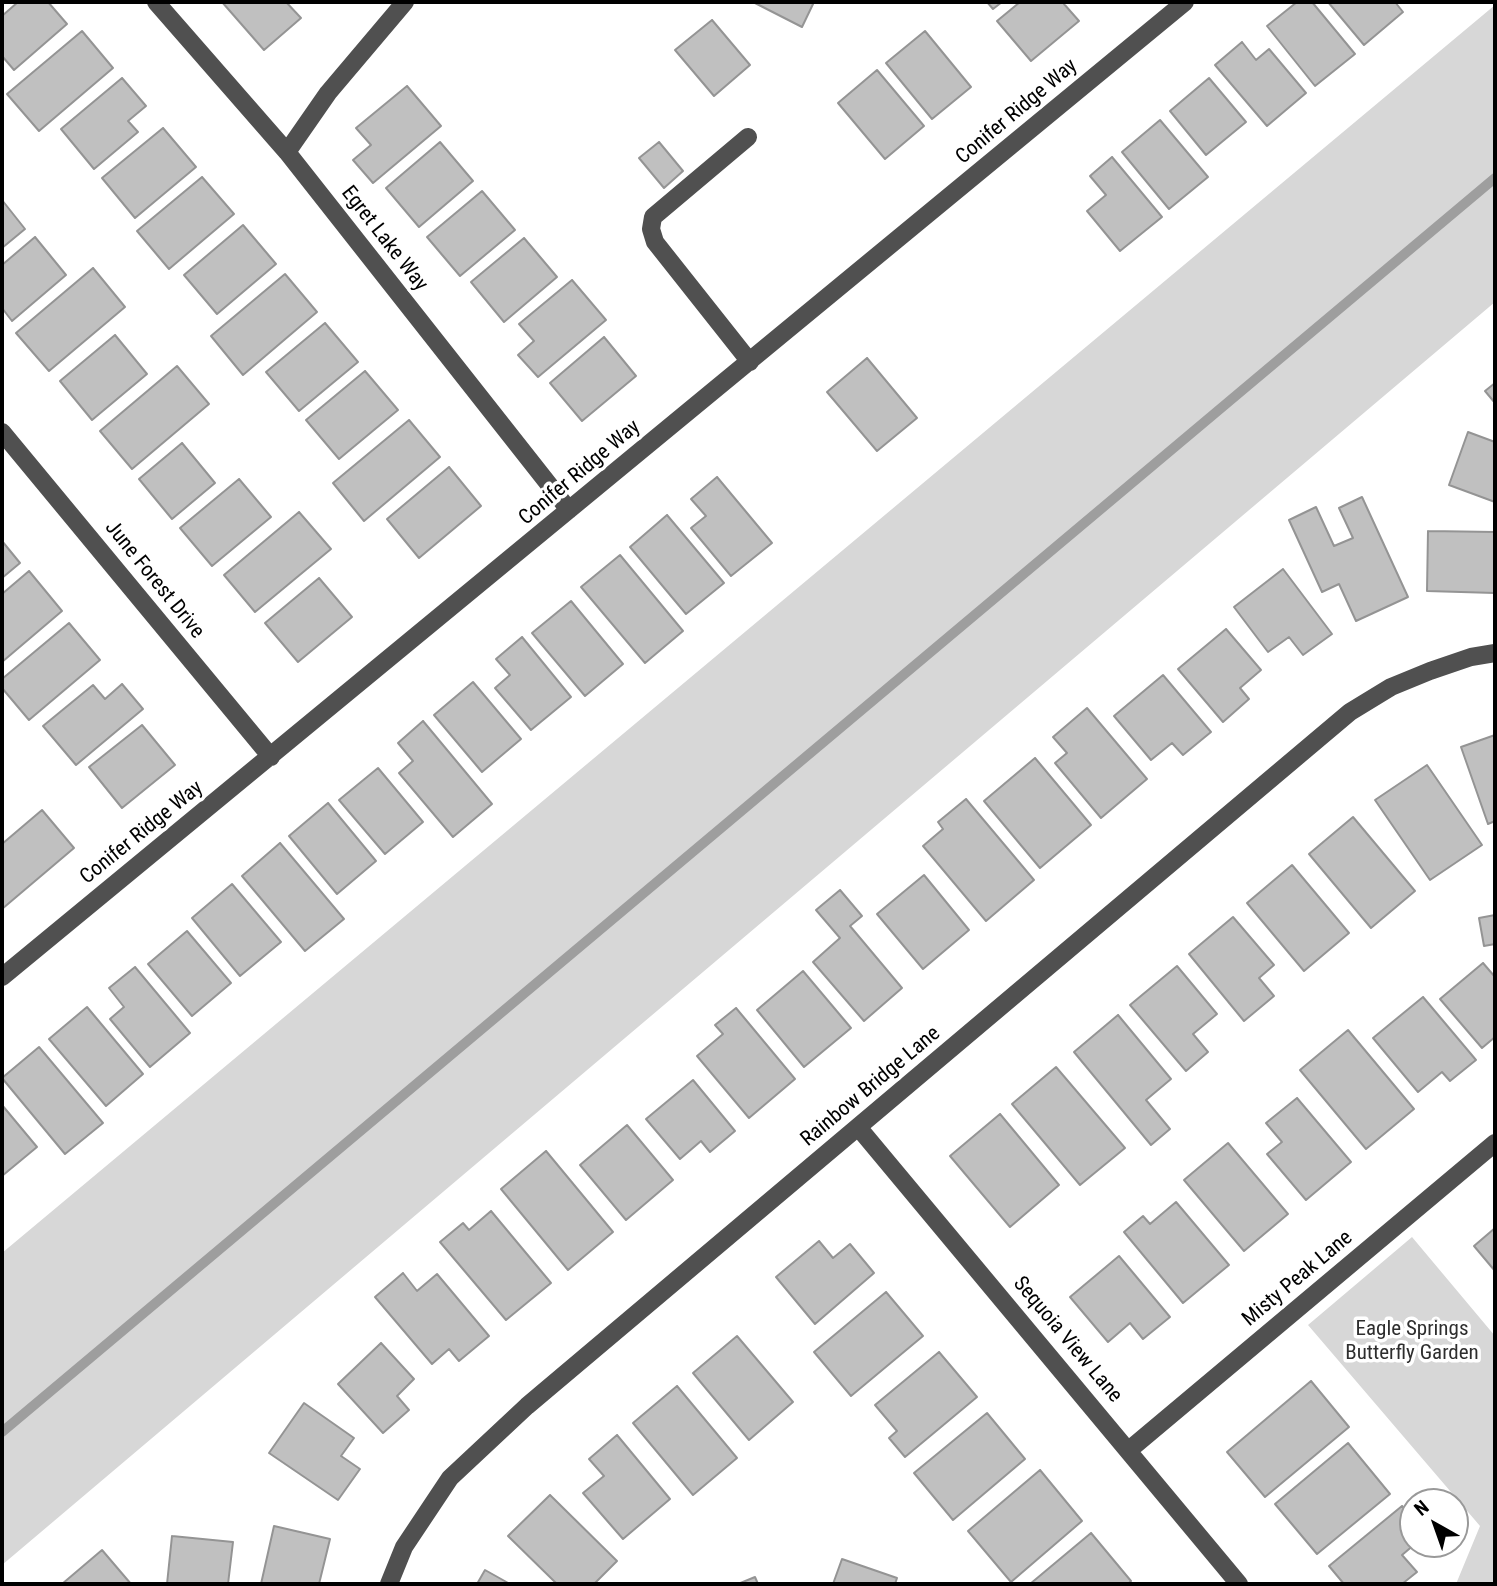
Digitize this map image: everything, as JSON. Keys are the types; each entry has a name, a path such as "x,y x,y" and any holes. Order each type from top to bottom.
{"street":[{"name":"Egret Lake Way","path":"156,2 287,152 569,510"},
{"path":"287,152 328,93 405,2"},
{"name":"Conifer Ridge Way","path":"2,977 1185,2"},
{"path":"748,137 653,217 651,229 655,242 750,362"},
{"name":"June Forest Drive","path":"2,432 271,757"},
{"name":"Rainbow Bridge Lane","path":"389,1584 404,1548 450,1478 527,1406 1350,712 1391,687 1430,671 1471,657 1495,653"},
{"name":"Sequoia View Lane","path":"858,1128 1239,1584"},
{"name":"Misty Peak Lane","path":"1129,1450 1495,1143"}],"green space":[{"path":"1495,5 1495,302 2,1565 2,1253"},
{"name":"Eagle Springs Butterfly Garden","path":"1412,1237 1495,1336 1495,1584 1456,1584 1480,1526 1469,1513 1469,1488 1447,1488 1308,1325"}],"building":[{"path":"18,2 48,2 67,24 14,70 2,56 2,16"},
{"path":"222,2 286,2 301,18 264,50"},
{"path":"753,2 814,2 802,27"},
{"path":"987,2 1002,2 993,9"},
{"path":"1020,2 1067,2 1064,4 1079,21 1031,61 997,21"},
{"path":"1297,2 1312,2 1355,54 1315,86 1267,26"},
{"path":"1328,2 1395,2 1403,12 1364,45"},
{"path":"712,20 750,65 714,96 675,50"},
{"path":"82,31 113,68 39,131 7,94"},
{"path":"925,31 971,87 932,119 886,63"},
{"path":"1242,42 1256,60 1269,49 1306,93 1267,126 1215,65"},
{"path":"877,70 924,126 885,159 838,103"},
{"path":"122,78 146,106 128,121 138,132 94,169 61,129"},
{"path":"1209,78 1246,122 1206,155 1170,111"},
{"path":"407,86 441,126 373,183 353,160 371,145 356,128"},
{"path":"1160,120 1208,177 1169,209 1122,152"},
{"path":"163,128 196,167 135,218 102,178"},
{"path":"440,142 473,181 419,227 386,188"},
{"path":"659,142 683,171 664,188 639,158"},
{"path":"1112,157 1162,217 1120,251 1087,211 1106,195 1090,176"},
{"path":"202,177 234,214 169,269 137,231"},
{"path":"482,191 515,230 460,276 427,237"},
{"path":"2,200 25,229 2,248"},
{"path":"243,225 276,264 217,314 184,275"},
{"path":"35,237 66,275 12,321 2,308 2,265"},
{"path":"524,238 557,277 504,322 471,282"},
{"path":"93,268 125,307 49,371 16,333"},
{"path":"285,274 317,312 243,375 211,336"},
{"path":"572,280 606,320 538,377 518,355 534,341 519,324"},
{"path":"325,323 358,362 299,411 266,372"},
{"path":"115,335 147,374 92,420 60,381"},
{"path":"604,337 636,376 582,421 550,383"},
{"path":"867,358 917,418 877,451 827,392"},
{"path":"177,366 209,404 132,469 100,431"},
{"path":"365,371 398,410 339,459 306,420"},
{"path":"1495,383 1495,403 1485,391"},
{"path":"409,420 440,457 364,521 333,483"},
{"path":"1468,432 1495,442 1495,502 1449,485"},
{"path":"182,443 215,483 172,519 139,479"},
{"path":"449,467 481,506 419,558 387,519"},
{"path":"717,477 772,543 731,576 691,528 706,516 691,499"},
{"path":"239,479 271,517 212,566 180,528"},
{"path":"1362,497 1408,597 1356,621 1339,584 1322,592 1289,520 1316,507 1334,546 1353,538 1339,508"},
{"path":"299,512 331,549 255,612 224,575"},
{"path":"667,515 724,583 686,614 630,547"},
{"path":"1428,531 1495,532 1495,593 1427,591"},
{"path":"2,541 20,563 2,578"},
{"path":"620,555 683,631 645,663 581,587"},
{"path":"1283,569 1332,634 1303,655 1289,637 1268,652 1234,607"},
{"path":"29,571 62,611 2,662 2,594"},
{"path":"319,578 352,617 298,662 265,623"},
{"path":"571,601 623,664 585,696 532,633"},
{"path":"69,623 100,660 29,720 2,688 2,679"},
{"path":"1226,629 1261,670 1240,688 1249,699 1223,722 1178,669"},
{"path":"522,637 571,697 531,730 495,688 510,675 496,659"},
{"path":"1163,675 1211,732 1183,755 1172,743 1151,760 1114,716"},
{"path":"473,682 521,739 482,772 434,715"},
{"path":"122,684 143,709 76,765 43,726 93,685 105,699"},
{"path":"1087,708 1147,779 1101,818 1055,763 1067,753 1053,737"},
{"path":"423,721 492,804 453,837 399,773 413,761 398,743"},
{"path":"142,725 175,765 122,808 89,767"},
{"path":"1495,735 1495,821 1488,824 1461,747"},
{"path":"1035,758 1091,825 1040,868 984,801"},
{"path":"1427,765 1482,845 1430,880 1375,800"},
{"path":"378,768 423,822 385,854 339,800"},
{"path":"966,799 1034,880 986,921 923,846 943,829 938,822"},
{"path":"328,803 376,861 337,894 289,836"},
{"path":"42,810 74,848 2,909 2,844"},
{"path":"1353,817 1415,891 1371,928 1309,854"},
{"path":"280,843 344,919 305,951 242,876"},
{"path":"1292,865 1349,933 1304,971 1247,903"},
{"path":"924,875 969,930 923,969 877,914"},
{"path":"232,884 281,942 240,976 192,918"},
{"path":"840,890 862,916 850,926 902,988 864,1021 813,962 840,938 816,910"},
{"path":"1495,915 1495,944 1484,946 1479,918"},
{"path":"1233,917 1274,965 1259,978 1274,996 1244,1021 1189,954"},
{"path":"187,931 231,983 192,1016 148,964"},
{"path":"1483,963 1495,977 1495,1037 1482,1048 1440,999"},
{"path":"1177,966 1217,1014 1193,1034 1208,1052 1186,1071 1130,1005"},
{"path":"135,967 190,1033 150,1067 110,1019 124,1007 109,988"},
{"path":"803,971 851,1028 804,1067 757,1010"},
{"path":"1423,997 1476,1060 1450,1081 1442,1072 1418,1092 1373,1038"},
{"path":"87,1007 143,1074 106,1106 49,1039"},
{"path":"736,1008 795,1079 749,1118 697,1056 723,1034 715,1025"},
{"path":"1118,1015 1171,1079 1146,1100 1170,1129 1151,1145 1074,1052"},
{"path":"1348,1030 1414,1109 1366,1149 1300,1070"},
{"path":"39,1047 103,1123 65,1154 2,1078"},
{"path":"1056,1067 1125,1148 1080,1185 1012,1104"},
{"path":"693,1080 735,1131 710,1152 701,1141 680,1159 646,1119"},
{"path":"1297,1098 1351,1162 1306,1200 1267,1154 1282,1142 1266,1123"},
{"path":"2,1105 37,1147 2,1176"},
{"path":"1000,1114 1059,1185 1010,1227 950,1156"},
{"path":"627,1125 673,1180 626,1220 580,1165"},
{"path":"1228,1143 1288,1214 1244,1251 1184,1180"},
{"path":"546,1151 613,1232 568,1270 501,1189"},
{"path":"1176,1202 1229,1265 1183,1303 1124,1232 1143,1216 1150,1224"},
{"path":"491,1211 551,1283 506,1320 440,1242 463,1223 469,1230"},
{"path":"1495,1228 1495,1271 1474,1246"},
{"path":"819,1241 833,1258 850,1244 874,1273 815,1324 776,1277"},
{"path":"1119,1256 1170,1317 1143,1339 1130,1323 1108,1342 1070,1297"},
{"path":"403,1273 417,1291 437,1274 489,1336 459,1361 449,1349 432,1364 375,1297"},
{"path":"886,1292 923,1336 851,1396 814,1352"},
{"path":"737,1336 793,1402 749,1440 693,1373"},
{"path":"381,1343 414,1379 397,1396 409,1410 383,1433 338,1384"},
{"path":"939,1352 977,1397 905,1457 889,1438 897,1431 875,1405"},
{"path":"1311,1381 1349,1427 1265,1497 1227,1452"},
{"path":"677,1386 737,1458 693,1495 633,1423"},
{"path":"304,1403 354,1438 341,1456 360,1469 338,1500 269,1453"},
{"path":"987,1413 1025,1459 953,1520 914,1473"},
{"path":"617,1435 670,1499 623,1539 583,1493 604,1476 589,1459"},
{"path":"1348,1443 1390,1494 1317,1554 1275,1504"},
{"path":"1040,1470 1082,1521 1011,1582 968,1531"},
{"path":"550,1495 617,1561 594,1584 557,1584 508,1536"},
{"path":"1399,1508 1399,1558 1405,1558 1417,1572 1402,1584 1344,1584 1329,1566"},
{"path":"274,1526 330,1539 319,1584 261,1584"},
{"path":"1091,1533 1131,1581 1128,1584 1030,1584"},
{"path":"172,1536 233,1542 228,1584 167,1584"},
{"path":"102,1550 131,1584 62,1584"},
{"path":"842,1559 897,1578 895,1584 833,1584"},
{"path":"485,1570 510,1584 477,1584"},
{"path":"755,1577 758,1584 738,1584"}],"waterway":[{"path":"2,1432 1495,178"}]}
